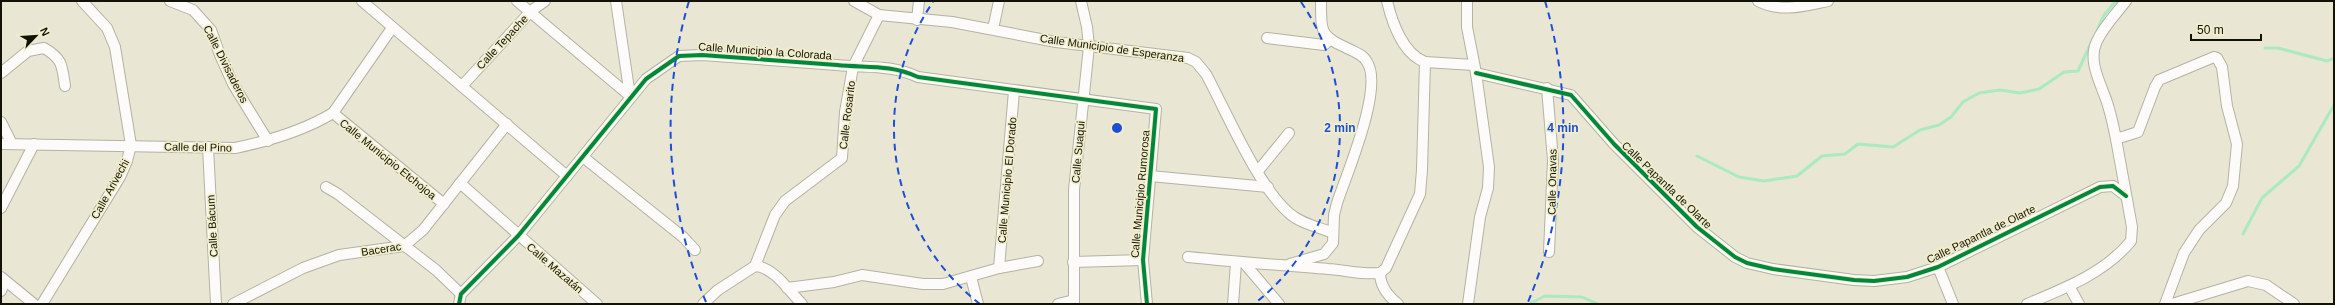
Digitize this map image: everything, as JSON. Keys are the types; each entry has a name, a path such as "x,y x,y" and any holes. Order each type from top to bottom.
{"street":[{"name":"Calle Arivechi","path":"42,304 120,176 127,161 131,145 115,47 107,28 82,1"},
{"name":"Calle Divisaderos","path":"170,1 193,10 211,30 220,55 234,84 268,141"},
{"path":"362,1 567,176"},
{"path":"517,1 531,11 630,96"},
{"name":"Calle Tepache","path":"462,86 531,11 545,1"},
{"path":"616,1 630,96"},
{"name":"Calle Municipio de Esperanza","path":"854,1 879,15 917,20 952,22 1089,46 1188,58 1196,62 1206,74 1258,171 1268,188 1280,203 1294,217 1334,233"},
{"path":"917,20 919,1"},
{"path":"993,29 999,1"},
{"name":"Calle Suaqui","path":"1074,302 1074,190 1089,46 1087,27 1081,1"},
{"path":"1280,266 1324,254 1333,243 1337,202 1370,104 1372,74 1367,62 1361,55 1330,40 1323,31 1321,1"},
{"path":"1387,1 1407,48 1412,55 1424,62 1422,170 1420,194 1383,270 1380,281 1398,304"},
{"path":"1468,1 1467,27 1475,69 1489,176 1480,217 1468,304"},
{"path":"1758,1 1779,8 1790,8 1828,1"},
{"path":"2027,304 2069,286 2113,260 2131,241 2132,227 2116,139 2109,108 2096,73 2093,54 2096,42 2104,28 2126,1"},
{"name":"Calle Rosarito","path":"755,266 775,215 785,201 842,158 845,112 853,67 879,15"},
{"name":"Calle del Pino","path":"1,144 131,145 235,148 268,141 319,121 333,113 392,28"},
{"path":"1267,38 1324,45 1330,40"},
{"path":"1,73 28,51 44,48 56,55 62,64 65,86"},
{"name":"Calle Municipio la Colorada","path":"460,299 518,236 630,96 646,79 679,56 702,55 853,67 886,67 902,70 918,77 1156,109"},
{"path":"2116,139 2138,132 2155,87 2160,80 2210,58 2217,58 2220,61 2227,106 2237,144 2233,186 2226,203 2199,230 2184,253 2165,304"},
{"name":"Calle Papantla de Olarte","path":"1424,62 1475,69 1547,88 1567,94 1576,99 1614,144 1696,228 1723,250 1741,260 1773,269 1874,281 1907,277 1938,267 2100,187 2113,186 2126,196"},
{"name":"Calle Onavas","path":"1547,88 1553,160 1550,252"},
{"name":"Calle Municipio El Dorado","path":"1000,268 1014,91"},
{"name":"Calle Municipio Rumorosa","path":"1147,304 1143,260 1156,109"},
{"name":"Calle Municipio Etchojoa","path":"333,113 444,204"},
{"path":"1,122 12,144"},
{"name":"Bacerac","path":"233,304 303,268 339,255 404,246 423,230 507,124"},
{"path":"1258,171 1289,133"},
{"path":"1,208 34,144"},
{"name":"Calle Bácum","path":"208,147 216,304"},
{"path":"582,157 683,237 695,250"},
{"path":"1150,176 1268,188"},
{"name":"Calle Mazatán","path":"460,184 597,304"},
{"path":"326,187 338,194 436,270 460,299"},
{"path":"1188,257 1368,274 1383,270"},
{"path":"1073,262 1143,260"},
{"path":"787,288 834,282 862,275 923,284 943,284 1000,268 1038,261"},
{"path":"1233,304 1241,263"},
{"path":"1241,263 1279,304"},
{"path":"703,304 718,290 755,266 762,267 771,272 802,304"},
{"path":"1938,267 1953,304"},
{"path":"971,277 978,304"},
{"path":"1,291 3,279 34,304"},
{"path":"2172,304 2248,281 2266,285 2294,304"},
{"path":"2069,286 2079,304"},
{"path":"1058,304 1074,302"}],"waterway":[{"path":"2095,35 2104,15 2116,1"},
{"path":"1697,156 1739,177 1764,181 1797,176 1822,156 1845,154 1858,144 1893,147 1920,130 1939,125 1951,117 1963,102 1979,93 2000,90 2020,93 2039,89 2064,72 2078,71 2092,41"},
{"path":"2265,48 2278,48 2327,61 2334,58"},
{"path":"2243,234 2262,198 2299,166 2334,105"},
{"path":"1531,303 1545,296 1582,297 1598,304"}],"cycle path":[{"path":"459,304 461,294 518,236 646,79 679,56 702,55 888,68 918,77 1156,109 1143,260 1147,304"},
{"path":"1476,73 1571,95 1614,144 1697,227 1735,257 1747,263 1773,269 1854,280 1874,281 1907,277 1938,267 2100,187 2113,186 2126,196"}]}
